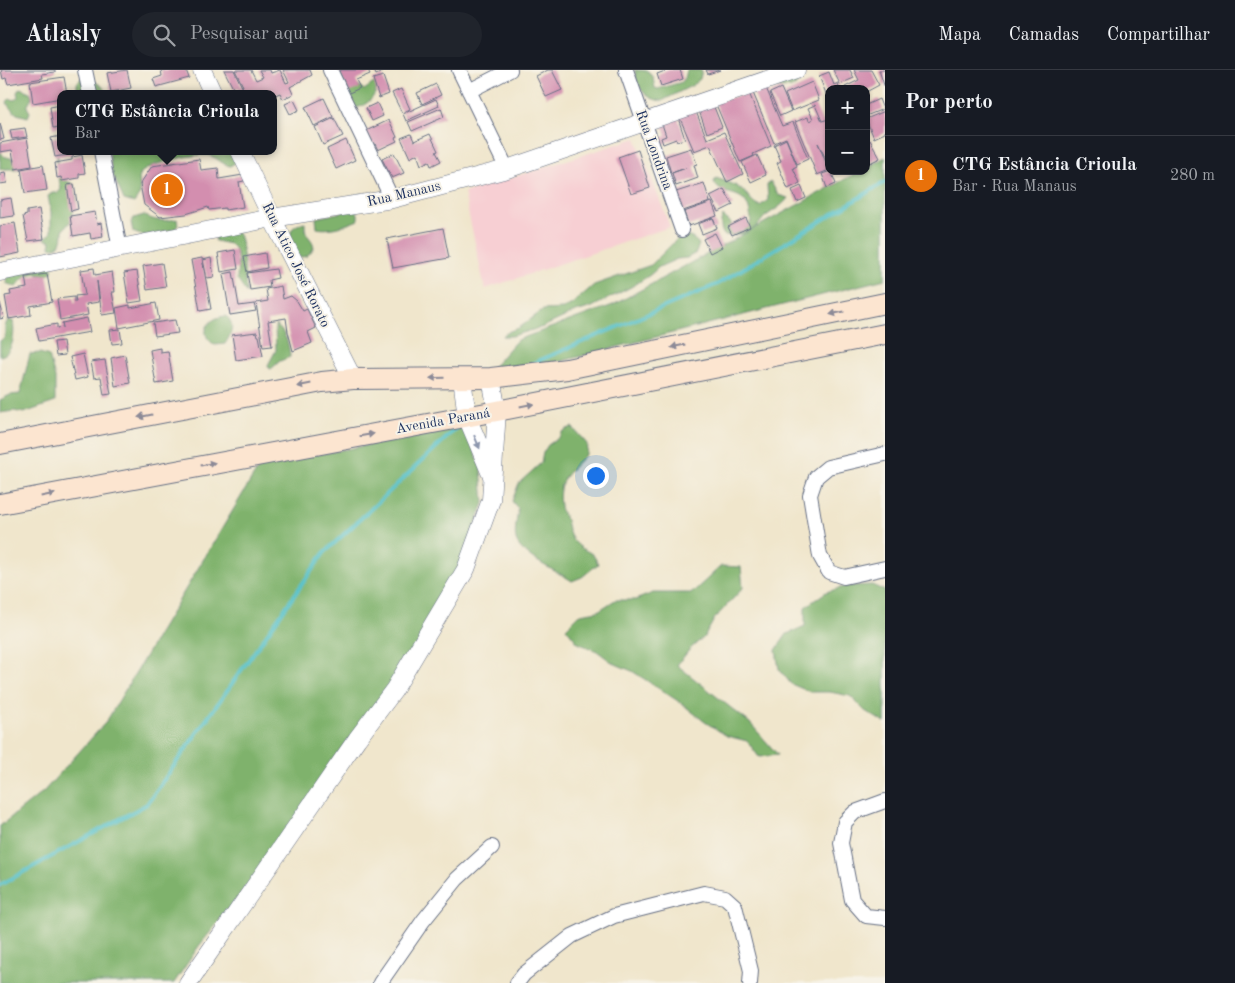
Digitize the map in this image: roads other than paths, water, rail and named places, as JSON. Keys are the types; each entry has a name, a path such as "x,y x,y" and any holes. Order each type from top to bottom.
{"main road":[{"path":"0,444 322,382 353,379 497,377 567,369 885,303"},
{"name":"Avenida Paraná","path":"0,504 467,417 885,334"}],"street":[{"path":"85,70 89,90"},
{"path":"202,70 211,90"},
{"path":"330,70 392,198"},
{"path":"459,70 507,169"},
{"path":"469,91 510,70"},
{"name":"Rua Londrina","path":"626,70 682,230"},
{"name":"Rua Manaus","path":"0,272 272,218 392,198 507,169 796,70"},
{"path":"102,155 120,249"},
{"name":"Rua Atico José Rorato","path":"242,155 353,379"},
{"path":"188,983 398,682 466,569 491,500 497,411 497,377"},
{"path":"462,378 467,417 493,479"},
{"path":"885,454 828,467 816,477 810,495 820,556 829,572 844,577 885,568"},
{"path":"885,801 855,812 845,822 841,843 852,900 866,916 885,918"},
{"path":"380,983 423,920 445,893 492,846"},
{"path":"517,983 524,974 572,936 614,916 704,893 725,897 735,906 751,971 750,983"}],"waterway":[{"path":"531,364 718,284 885,182"},
{"path":"0,885 147,804 324,553 459,426"}],"place":[{"name":"CTG Estância Crioula","path":"167,190"}]}
